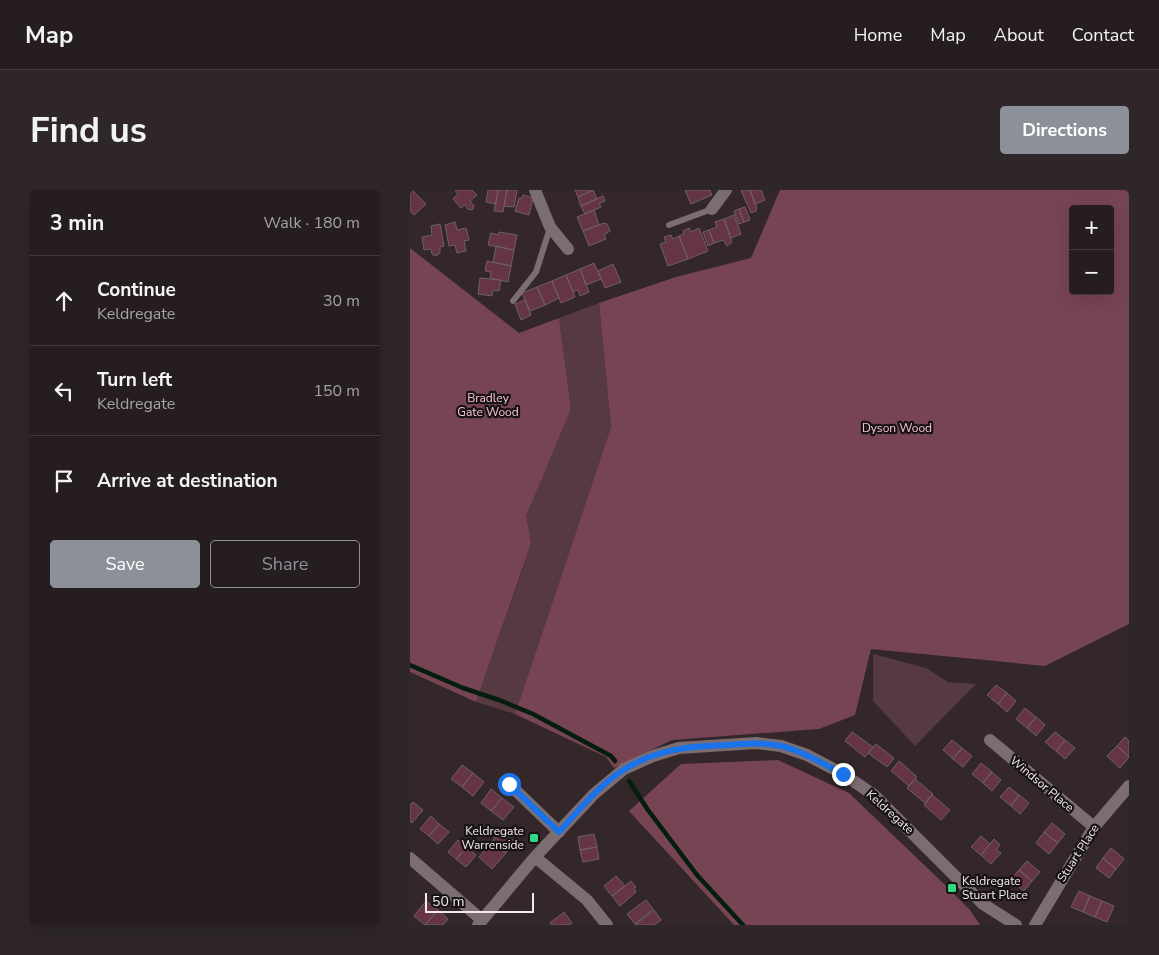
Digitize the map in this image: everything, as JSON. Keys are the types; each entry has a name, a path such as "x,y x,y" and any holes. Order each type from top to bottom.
{"street":[{"path":"535,190 550,227 568,249"},
{"path":"712,209 726,190"},
{"name":"Windsor Place","path":"990,740 1094,827"},
{"name":"Keldregate","path":"480,923 536,857 594,794 624,769 653,756 679,748 756,743 781,746 807,755 843,774 874,795 983,904 1016,925"},
{"path":"512,781 509,784 559,832"},
{"name":"Stuart Place","path":"1034,925 1094,827 1129,786"},
{"path":"536,857 587,900 607,925"},
{"path":"410,858 480,923"}],"lane":[{"path":"669,225 712,209"},
{"path":"513,301 536,272 550,227"}],"shaded area":[{"path":"599,303 611,427 515,714 476,702 531,545 525,516 571,409 559,318"},
{"path":"873,654 926,668 948,682 976,684 915,746 873,701"}],"green space":[{"name":"Dyson Wood","path":"780,190 1129,190 1129,624 1045,666 871,649 855,715 819,729 672,740 614,768 606,757 515,714 611,427 599,303 676,277 751,258"},
{"name":"Bradley Gate Wood","path":"410,248 519,333 559,318 571,409 526,516 531,544 476,702 410,672"},
{"path":"778,760 849,793 970,910 980,925 734,925 629,811 681,764"}],"building":[{"path":"412,190 426,204 414,215 410,211 410,191"},
{"path":"455,190 472,190 477,195 470,201 474,206 473,209 468,209 465,205 461,208 453,199 458,194"},
{"path":"488,190 498,190 496,204 486,202"},
{"path":"498,190 507,190 503,212 494,211"},
{"path":"507,190 517,190 514,207 504,206"},
{"path":"575,190 593,190 578,197"},
{"path":"593,190 597,199 581,206 578,197"},
{"path":"685,190 710,190 712,195 691,204"},
{"path":"741,190 750,190 757,208 756,211 751,213"},
{"path":"750,190 761,190 765,200 755,204"},
{"path":"523,195 533,198 529,215 515,211 519,198 521,199"},
{"path":"603,196 605,201 599,203 601,207 585,214 581,206"},
{"path":"745,207 750,220 744,222 739,209"},
{"path":"739,209 744,222 739,224 734,211"},
{"path":"594,210 599,225 583,231 577,217"},
{"path":"734,215 741,234 731,238 724,219"},
{"path":"724,219 732,242 727,246 723,240 714,243 709,230 717,227 715,222"},
{"path":"455,222 457,230 466,228 469,240 464,241 466,251 457,253 455,245 449,246 445,225"},
{"path":"604,223 607,224 610,231 604,235 606,239 589,246 583,231"},
{"path":"440,224 444,246 440,247 439,254 435,256 432,254 431,249 424,250 422,237 432,235 431,226"},
{"path":"689,228 691,232 699,228 708,251 688,259 679,236 684,234 683,231"},
{"path":"709,230 714,243 708,246 703,232"},
{"path":"499,232 517,235 514,250 488,245 491,233 498,235"},
{"path":"671,235 673,239 679,236 688,259 668,266 660,244 666,242 664,237"},
{"path":"496,246 514,250 511,266 493,262"},
{"path":"487,261 511,266 508,282 490,278 491,272 485,271"},
{"path":"594,263 601,279 586,285 580,269"},
{"path":"613,264 621,282 605,288 598,271"},
{"path":"580,269 589,292 580,296 578,290 573,292 566,275"},
{"path":"566,275 575,297 561,303 552,281"},
{"path":"480,278 501,280 499,291 493,290 492,296 478,294"},
{"path":"552,281 559,298 545,305 537,287"},
{"path":"537,287 545,305 530,311 522,293"},
{"path":"525,300 531,315 521,320 515,304"},
{"path":"996,685 1007,693 998,704 987,695"},
{"path":"1007,693 1016,701 1007,712 998,704"},
{"path":"1025,708 1036,717 1027,728 1016,719"},
{"path":"1036,717 1045,725 1036,736 1027,728"},
{"path":"852,732 873,747 865,757 845,741"},
{"path":"1055,732 1065,740 1056,751 1045,742"},
{"path":"1125,737 1129,741 1129,757 1117,746"},
{"path":"952,740 962,748 953,759 943,750"},
{"path":"1065,740 1075,748 1065,759 1056,751"},
{"path":"876,744 894,758 887,767 868,753"},
{"path":"1117,746 1129,757 1120,768 1107,756"},
{"path":"962,748 972,756 963,767 953,759"},
{"path":"899,761 917,777 909,786 891,771"},
{"path":"981,763 992,772 983,783 972,774"},
{"path":"462,765 473,773 462,787 451,779"},
{"path":"992,772 1001,780 992,791 983,783"},
{"path":"473,773 484,782 473,796 462,787"},
{"path":"915,779 933,794 925,803 907,788"},
{"path":"1009,787 1019,795 1011,806 1000,797"},
{"path":"491,789 502,798 491,811 481,803"},
{"path":"932,795 950,810 941,820 924,805"},
{"path":"1019,795 1029,803 1020,814 1011,806"},
{"path":"502,798 514,807 503,820 491,811"},
{"path":"413,802 423,810 412,823 410,821 410,805"},
{"path":"431,816 439,824 429,836 420,829"},
{"path":"1052,823 1065,834 1058,843 1044,832"},
{"path":"439,824 449,832 438,844 429,836"},
{"path":"501,830 515,842 506,853 492,841"},
{"path":"1044,832 1058,843 1049,854 1036,843"},
{"path":"594,834 597,847 580,850 578,837"},
{"path":"981,836 990,844 981,855 971,847"},
{"path":"994,839 1000,845 996,850 1001,853 991,864 981,855"},
{"path":"458,840 467,847 456,859 448,852"},
{"path":"492,841 506,853 492,869 479,857"},
{"path":"467,847 476,855 466,867 456,859"},
{"path":"597,847 599,859 583,862 580,850"},
{"path":"1111,848 1124,859 1116,869 1103,858"},
{"path":"1103,858 1116,869 1109,878 1096,868"},
{"path":"1027,861 1040,872 1032,881 1019,870"},
{"path":"1019,870 1032,881 1024,891 1010,880"},
{"path":"616,876 625,886 612,896 604,886"},
{"path":"631,881 636,887 634,888 636,892 620,906 612,896"},
{"path":"1079,891 1090,896 1083,912 1071,907"},
{"path":"1090,896 1102,901 1095,917 1083,912"},
{"path":"646,900 653,909 635,924 627,914"},
{"path":"426,901 438,910 425,925 414,916"},
{"path":"1102,901 1114,906 1107,922 1095,917"},
{"path":"438,910 448,919 443,925 425,925"},
{"path":"654,910 661,920 654,925 635,925"},
{"path":"564,912 572,923 569,925 552,925 550,923"}],"waterway":[{"path":"410,665 463,688 533,714 611,756 615,761"},
{"path":"629,781 648,810 697,875 743,925"}],"place":[{"name":"Keldregate Warrenside","path":"534,838"},
{"name":"Keldregate Stuart Place","path":"952,888"}],"route":[{"path":"509,784 559,832 594,794 624,769 653,756 679,748 756,743 781,746 807,755 843,774"}]}
